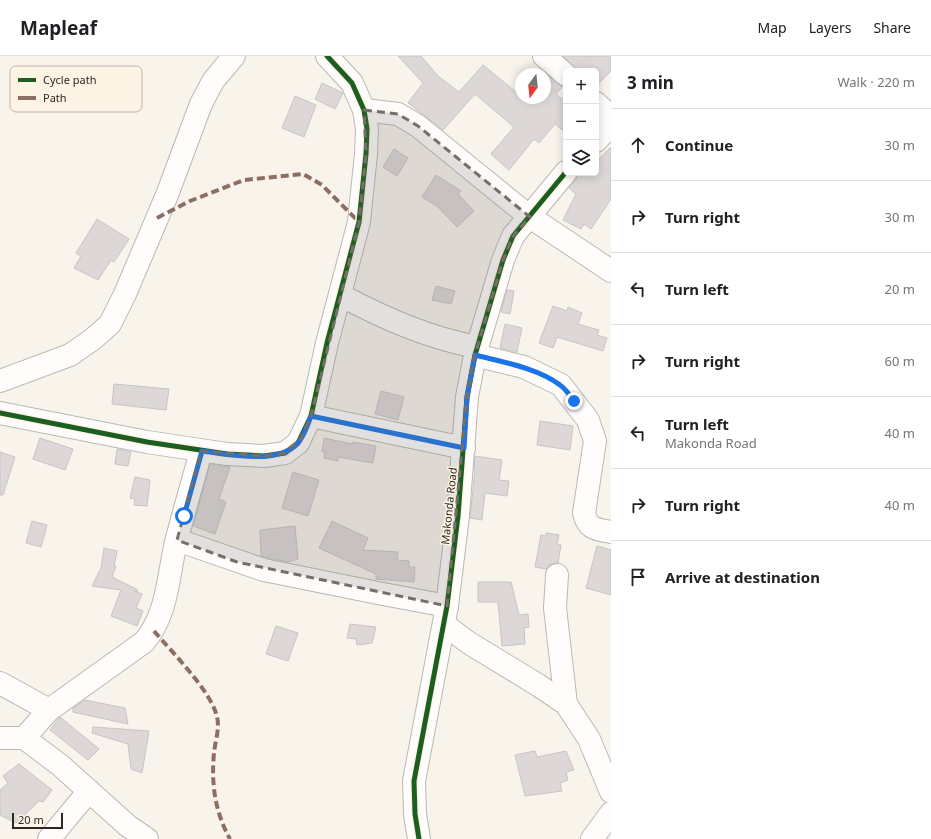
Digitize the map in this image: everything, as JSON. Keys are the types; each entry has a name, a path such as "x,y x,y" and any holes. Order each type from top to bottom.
{"street":[{"path":"0,380 70,355 93,339 110,324 125,294 170,189 200,104 213,81 234,56"},
{"path":"0,413 73,429 202,451 264,456 285,453 298,443 311,416 325,350 358,222 362,196 367,129 364,110 352,83 327,56"},
{"path":"544,56 563,72"},
{"path":"597,104 611,117"},
{"path":"364,110 398,114 418,126 530,217 611,271"},
{"path":"597,140 611,125"},
{"name":"Makonda Road","path":"419,839 415,814 414,781 446,615 464,448 467,397 476,351 503,260 514,236 563,176"},
{"path":"340,295 393,322 524,367 561,385 588,420 595,441 584,513 586,522 593,528 611,532"},
{"path":"311,416 464,448"},
{"path":"24,738 49,710 144,642 154,630 161,615 177,540 202,451"},
{"path":"177,540 264,570 446,615 469,643 566,704 588,739 611,792"},
{"path":"557,575 555,608 566,704"},
{"path":"0,683 49,710"},
{"path":"0,738 24,738 60,765 128,826 148,839"},
{"path":"49,839 89,792"},
{"path":"592,839 611,813"}],"highlighted area":[{"path":"364,110 398,114 418,126 530,217 513,236 503,260 475,355 467,397 447,606 237,562 177,540 201,451 264,456 285,453 301,438 311,416 359,222 366,154"}],"building":[{"path":"398,56 421,56 438,76 459,92 483,65 515,91 515,104 551,104 551,78 562,87 556,94 563,100 563,131 555,124 539,143 534,139 509,170 491,154 514,127 475,94 443,130 408,103 423,83"},
{"path":"563,56 611,56 611,71 599,83 599,68 575,68"},
{"path":"322,83 343,93 335,109 315,99"},
{"path":"295,96 316,105 304,137 282,128"},
{"path":"611,147 611,199 591,229 584,224 581,229 563,220 576,194 569,188 576,180 577,176 599,176 599,159"},
{"path":"394,149 408,158 397,176 383,167"},
{"path":"436,175 461,191 458,194 474,211 457,227 438,207 422,197"},
{"path":"97,219 129,239 114,262 111,260 98,280 74,268 81,256 76,253"},
{"path":"436,286 455,291 451,304 432,300"},
{"path":"507,290 514,291 510,314 501,312"},
{"path":"553,306 567,311 568,307 582,313 578,324 599,330 597,335 607,338 603,351 557,337 553,348 539,343"},
{"path":"505,324 522,328 517,352 500,348"},
{"path":"114,384 169,389 166,410 112,404"},
{"path":"381,391 404,397 398,420 375,414"},
{"path":"540,421 573,426 570,450 537,445"},
{"path":"40,438 73,449 65,470 33,459"},
{"path":"324,438 352,444 353,442 376,446 373,463 338,457 338,461 324,458 325,452 322,452"},
{"path":"117,449 131,452 128,466 115,464"},
{"path":"0,452 15,457 3,495 0,495"},
{"path":"475,456 502,460 499,480 509,481 507,496 485,493 482,520 470,518"},
{"path":"210,464 230,467 219,499 226,502 215,534 193,526"},
{"path":"293,472 319,480 308,516 282,508"},
{"path":"135,477 150,480 147,506 134,505 135,499 130,498"},
{"path":"32,521 47,525 41,547 26,543"},
{"path":"332,521 368,538 363,550 398,552 397,560 409,561 409,567 415,567 414,582 376,579 376,574 319,548"},
{"path":"295,526 298,559 288,562 261,556 260,530"},
{"path":"546,533 559,535 557,544 561,545 558,563 551,564 546,569 535,567 541,535 546,536"},
{"path":"597,546 611,550 611,595 586,588"},
{"path":"104,548 117,551 114,566 116,566 112,577 138,590 137,592 134,591 142,594 136,608 143,611 137,626 111,616 121,590 92,586 101,568"},
{"path":"478,582 511,582 519,615 528,614 529,627 524,628 525,644 502,646 498,602 478,602"},
{"path":"350,624 376,627 372,643 357,645 356,639 347,638"},
{"path":"276,626 298,633 288,661 266,654"},
{"path":"85,700 125,708 128,724 73,712 73,708"},
{"path":"60,717 99,749 88,760 50,730"},
{"path":"93,727 149,731 142,773 131,769 128,744 92,733"},
{"path":"535,751 537,757 566,751 574,770 566,772 568,780 560,783 562,791 525,796 515,755"},
{"path":"19,764 52,790 43,802 39,801 16,823 0,815 0,790 8,783 3,776"}],"marked path":[{"path":"157,218 190,201 244,180 303,174 322,185 359,222"},
{"path":"154,631 190,672 214,707 218,721 213,764 215,798 221,819 230,839"}],"cycle path":[{"path":"0,413 147,442 227,454 264,456 285,453 298,443 311,416 327,343 359,222 366,154 367,129 364,110 352,83 327,56"},
{"path":"419,839 415,814 414,781 447,606 458,516 467,397 475,355 503,260 513,236 563,176"}],"route":[{"path":"184,516 202,451 264,456 285,453 298,443 305,432 311,416 410,438 464,448 467,397 475,355 524,367 561,385 574,401"}]}
